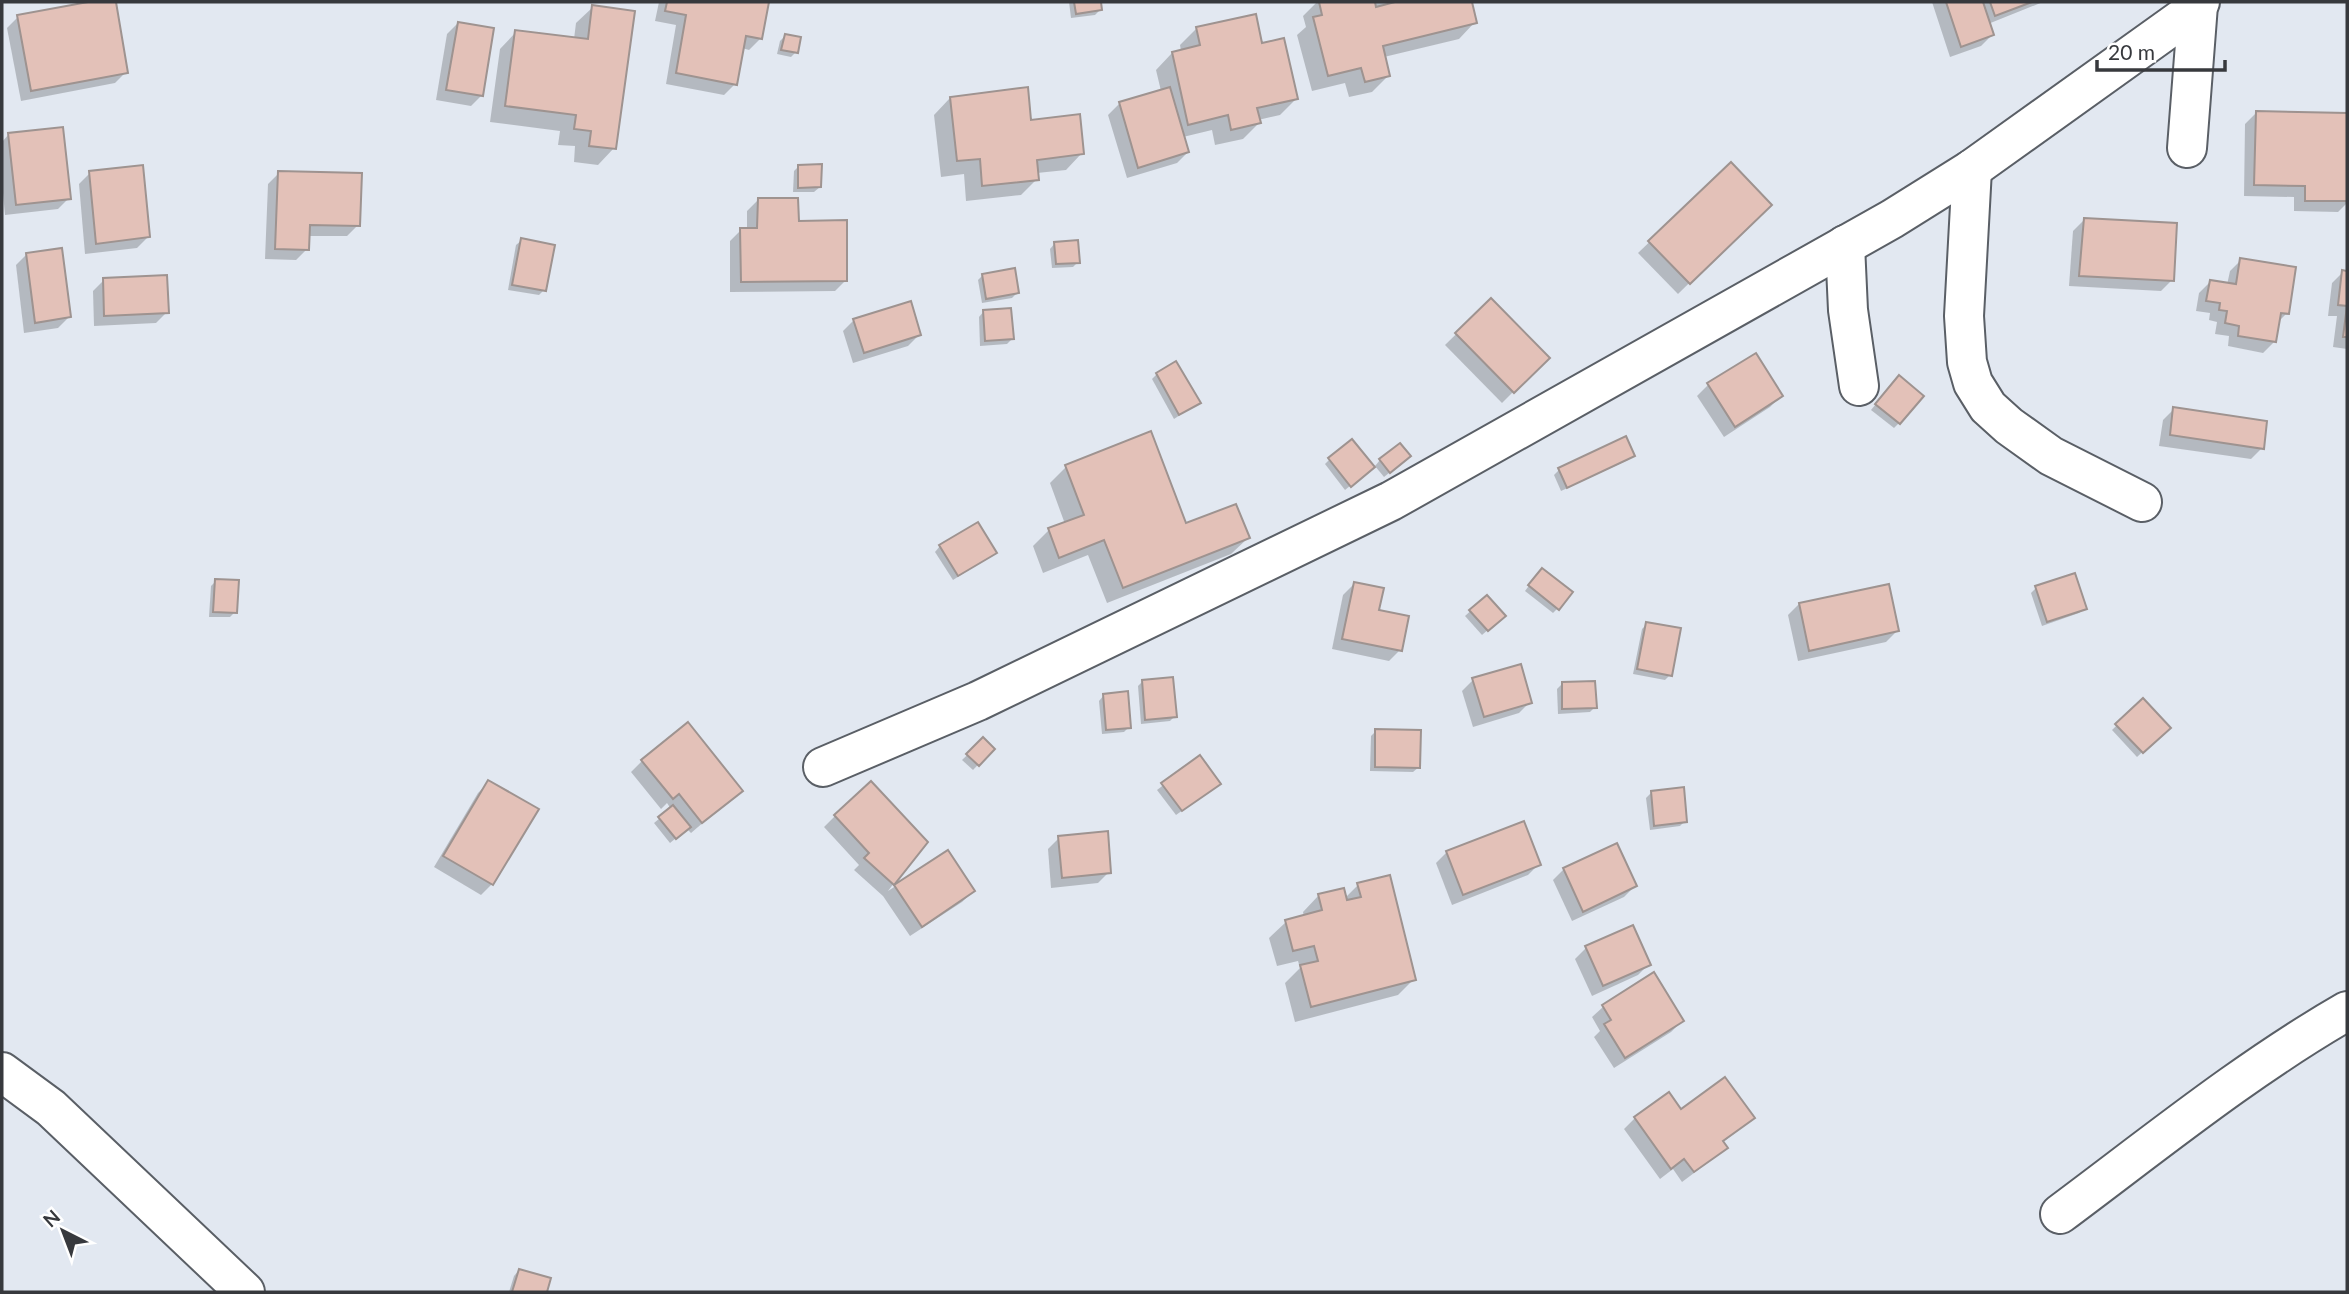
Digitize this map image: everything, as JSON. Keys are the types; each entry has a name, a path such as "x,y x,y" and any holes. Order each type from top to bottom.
{"street":[{"path":"2188,148 2199,3"},
{"path":"823,767 978,701 1391,501 1892,219 1972,169 2183,18 2199,3"},
{"path":"1972,169 1964,316 1967,362 1973,383 1988,407 2009,426 2051,456 2141,502"},
{"path":"1844,245 1847,301 1859,386"},
{"path":"2060,1214 2232,1086 2307,1034 2347,1011"},
{"path":"2,1072 51,1108 245,1292"}],"building":[{"path":"88,2 116,2 128,73 31,91 17,15"},
{"path":"667,2 769,2 762,39 746,36 737,85 676,73 686,15 665,11"},
{"path":"1074,2 1101,2 1102,10 1076,14"},
{"path":"1319,2 1375,2 1376,7 1395,2 1472,2 1477,23 1383,46 1390,76 1365,82 1361,68 1328,76 1313,17 1322,15"},
{"path":"1946,2 1983,2 1994,35 1961,47"},
{"path":"1990,2 2032,2 1995,16"},
{"path":"592,5 635,11 616,149 589,146 591,131 574,129 576,115 505,106 515,30 588,39"},
{"path":"1256,14 1262,43 1284,38 1298,99 1257,108 1261,123 1231,130 1228,115 1188,125 1172,52 1200,45 1196,27"},
{"path":"458,22 494,28 483,96 446,90"},
{"path":"785,34 801,37 798,53 781,50"},
{"path":"1028,87 1031,120 1080,114 1084,154 1037,160 1039,180 982,186 980,159 957,161 950,97"},
{"path":"1170,87 1189,152 1138,168 1119,102"},
{"path":"2256,111 2347,113 2347,201 2305,201 2305,186 2254,185"},
{"path":"63,127 71,199 16,205 8,133"},
{"path":"1731,162 1772,205 1690,284 1648,241"},
{"path":"822,164 821,187 798,188 798,165"},
{"path":"143,165 150,237 96,244 89,171"},
{"path":"278,171 362,173 360,226 310,225 309,250 275,249"},
{"path":"758,198 798,198 799,221 847,220 847,281 741,282 740,228 757,228"},
{"path":"2084,218 2177,223 2174,281 2079,276"},
{"path":"521,238 555,245 546,291 512,285"},
{"path":"1078,240 1080,263 1056,264 1054,242"},
{"path":"62,248 71,317 35,323 26,253"},
{"path":"2240,258 2296,267 2289,314 2281,313 2276,342 2238,336 2239,326 2225,323 2227,311 2219,310 2220,303 2206,301 2210,280 2236,284"},
{"path":"1015,268 1019,293 986,299 982,274"},
{"path":"2342,270 2347,271 2347,306 2338,305"},
{"path":"167,275 169,313 104,316 103,278"},
{"path":"1491,298 1550,358 1514,393 1455,333"},
{"path":"911,301 921,335 864,353 853,319"},
{"path":"2347,306 2347,337 2343,337"},
{"path":"1011,308 1014,339 985,341 983,310"},
{"path":"1756,353 1783,396 1735,427 1707,383"},
{"path":"1176,361 1201,403 1179,415 1156,373"},
{"path":"1899,375 1924,396 1900,424 1875,404"},
{"path":"2173,407 2267,421 2264,449 2170,435"},
{"path":"1151,431 1186,523 1236,504 1250,538 1123,588 1104,540 1059,558 1048,528 1084,515 1065,465"},
{"path":"1626,436 1635,456 1567,488 1558,468"},
{"path":"1352,439 1375,467 1351,487 1328,458"},
{"path":"1400,443 1411,456 1390,473 1379,459"},
{"path":"978,522 997,553 958,576 939,545"},
{"path":"1542,568 1573,592 1559,610 1528,585"},
{"path":"2075,573 2087,609 2047,622 2035,586"},
{"path":"215,579 239,580 237,613 213,612"},
{"path":"1354,582 1384,588 1379,610 1409,616 1402,651 1342,639"},
{"path":"1889,584 1899,631 1809,651 1799,603"},
{"path":"1487,595 1506,616 1488,631 1469,610"},
{"path":"1646,622 1681,628 1672,676 1637,669"},
{"path":"1521,664 1532,703 1484,717 1472,678"},
{"path":"1173,677 1177,717 1145,720 1142,680"},
{"path":"1595,681 1597,708 1562,709 1562,682"},
{"path":"1128,691 1131,728 1106,730 1103,694"},
{"path":"2143,698 2171,728 2143,753 2115,724"},
{"path":"688,722 743,791 702,823 679,794 673,799 641,760"},
{"path":"1375,729 1421,730 1420,768 1375,767"},
{"path":"983,737 995,749 979,766 966,754"},
{"path":"1200,755 1221,784 1182,811 1161,783"},
{"path":"488,780 539,809 493,885 443,856"},
{"path":"871,781 928,842 894,885 864,858 869,853 834,815"},
{"path":"1684,787 1687,822 1654,826 1651,791"},
{"path":"673,805 691,827 676,839 658,817"},
{"path":"1524,821 1541,865 1463,895 1446,851"},
{"path":"1108,831 1111,873 1062,878 1058,836"},
{"path":"1617,843 1637,886 1583,912 1563,868"},
{"path":"948,850 975,891 922,927 894,885"},
{"path":"1390,875 1416,980 1311,1007 1300,965 1318,961 1314,946 1293,951 1285,920 1322,910 1318,894 1344,888 1347,900 1361,897 1357,883"},
{"path":"1633,925 1651,965 1603,986 1585,946"},
{"path":"1654,972 1684,1021 1625,1058 1604,1024 1611,1020 1602,1005"},
{"path":"1725,1077 1755,1118 1723,1141 1728,1148 1694,1172 1684,1159 1671,1169 1634,1117 1669,1092 1681,1109"},
{"path":"519,1269 551,1278 547,1292 512,1292"}]}
